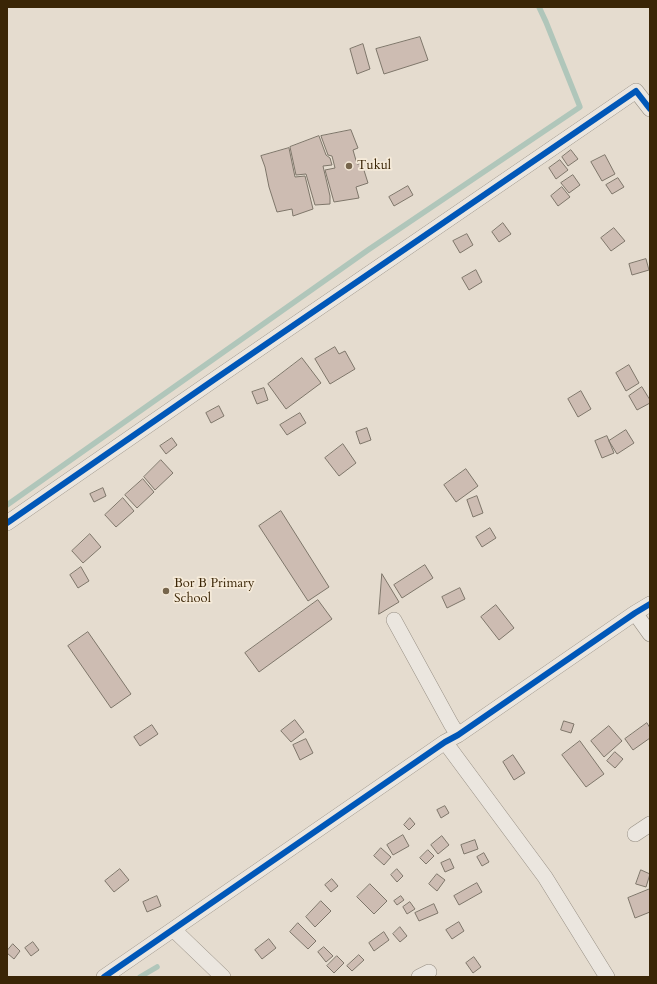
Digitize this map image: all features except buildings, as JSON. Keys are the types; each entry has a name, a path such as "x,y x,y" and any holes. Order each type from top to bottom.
{"street":[{"path":"7,523 636,91 650,109"},
{"path":"104,977 650,604"},
{"path":"635,613 650,634"},
{"path":"394,620 451,724 452,739 545,877 607,977"},
{"path":"635,834 650,824"},
{"path":"174,930 222,977"}],"waterway":[{"path":"7,505 368,250 580,107 539,7"},
{"path":"140,977 157,967"}],"cycle path":[{"path":"7,523 636,91 650,109"},
{"path":"104,977 445,742 458,735 650,604"}],"place":[{"name":"Tukul","path":"349,166"},
{"name":"Bor B Primary School","path":"166,591"}]}
